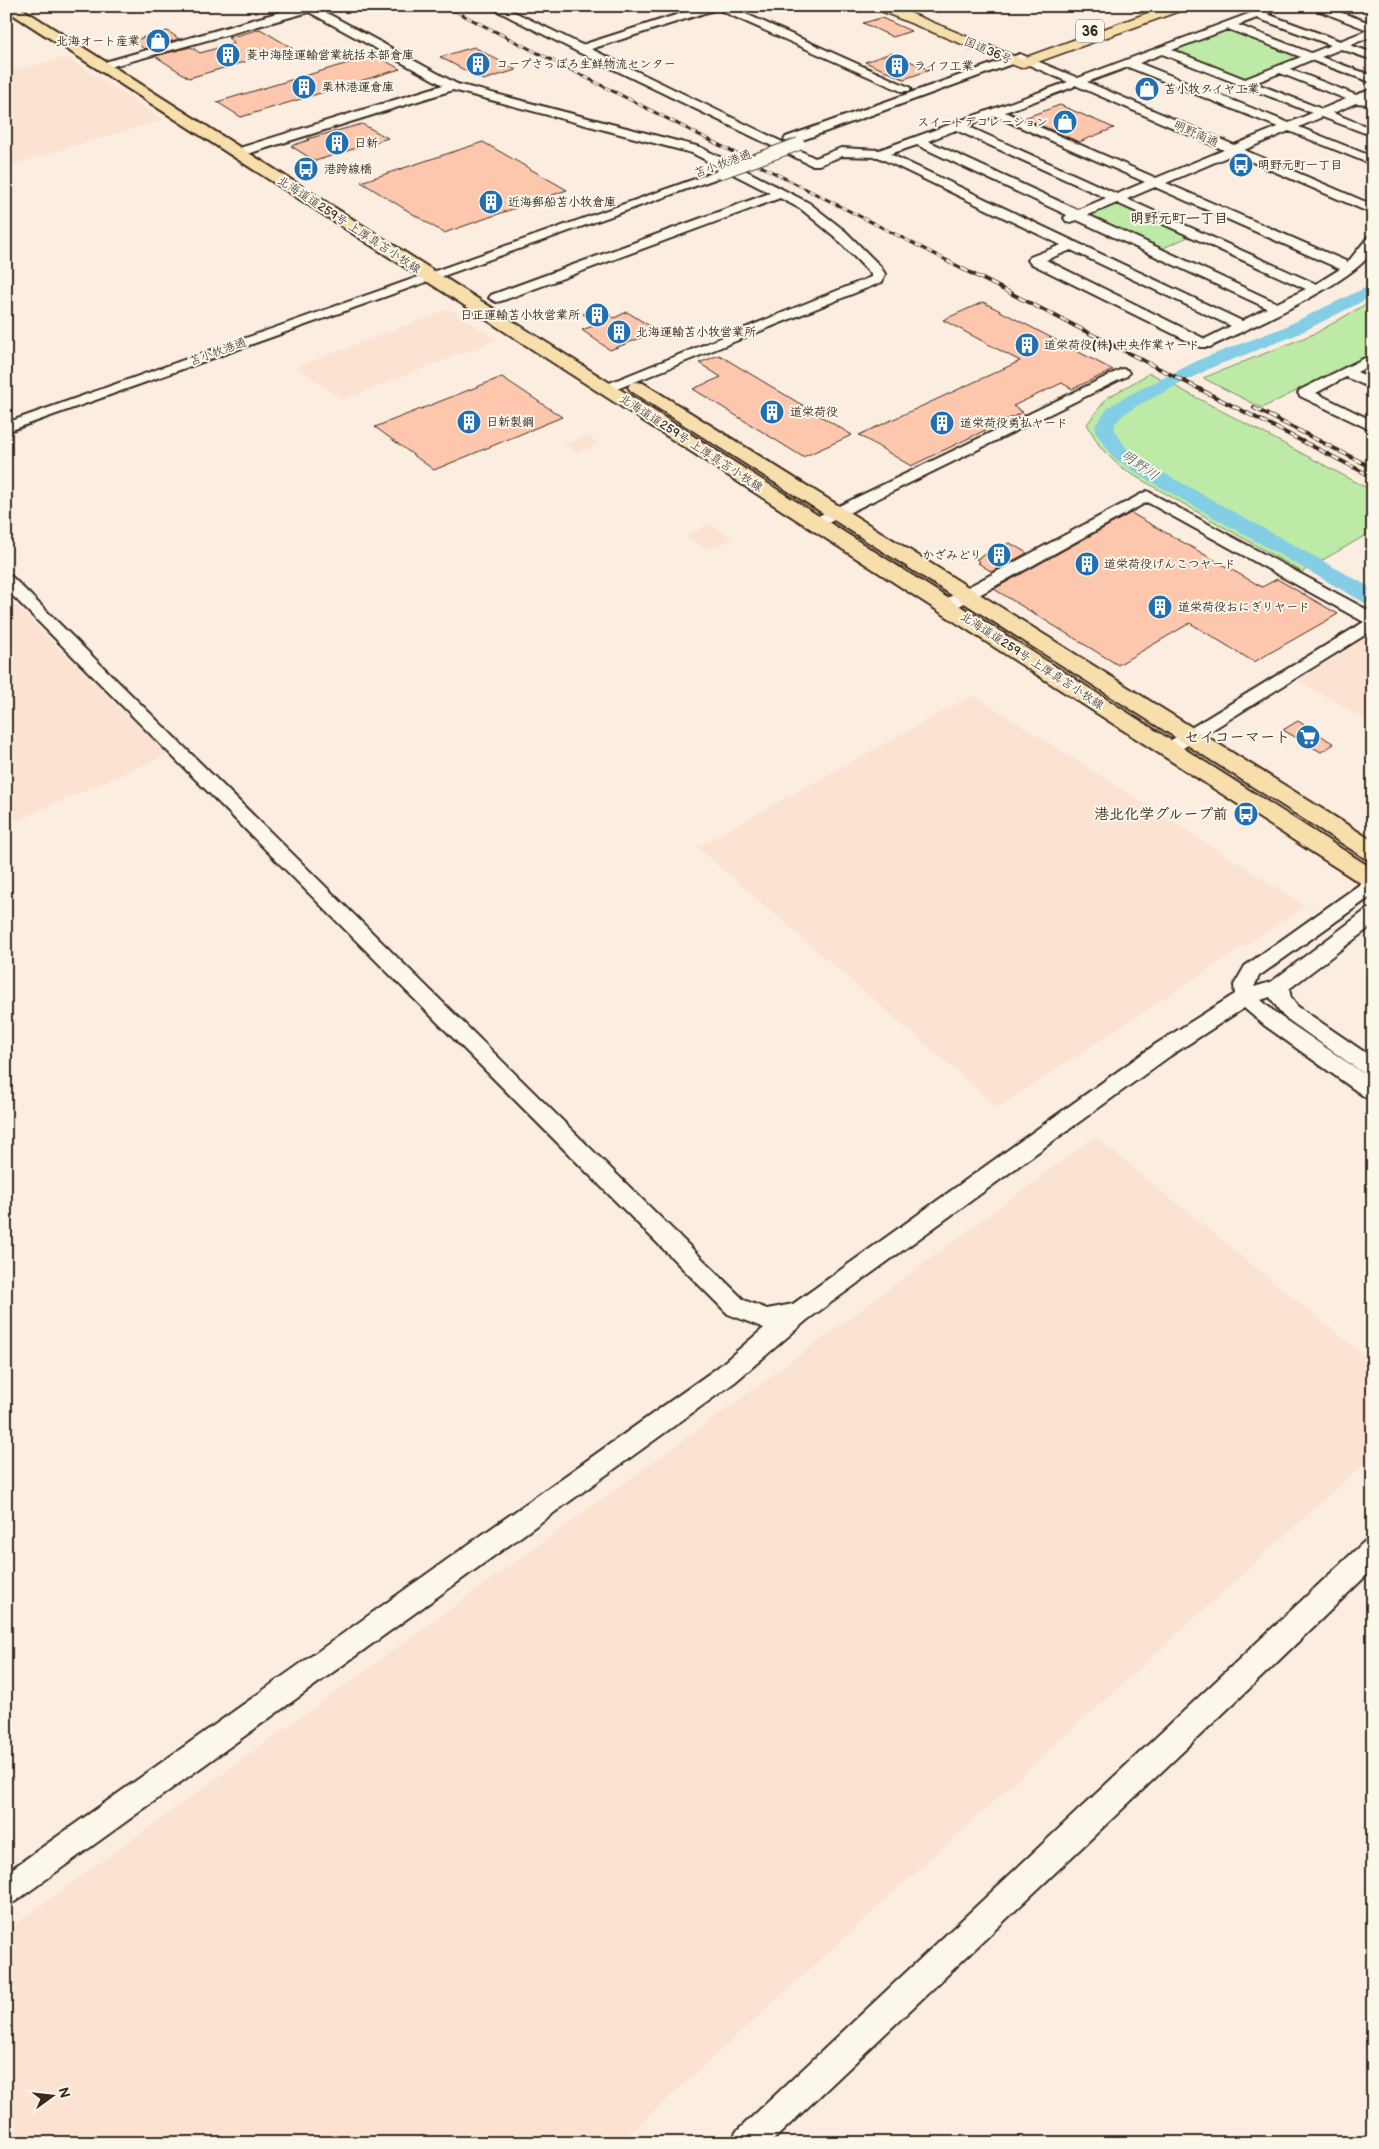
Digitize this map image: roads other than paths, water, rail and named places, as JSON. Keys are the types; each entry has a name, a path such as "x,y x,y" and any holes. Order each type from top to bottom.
{"highway":[{"name":"国道36号","path":"881,6 1020,61 1180,6"},
{"name":"国道36号","path":"899,6 1020,61 1160,6"}],"main road":[{"name":"北海道道259号 上厚真苫小牧線","path":"8,6 1373,880"},
{"name":"北海道道259号 上厚真苫小牧線","path":"34,6 561,339"},
{"name":"北海道道259号 上厚真苫小牧線","path":"610,370 1373,852"}],"street":[{"path":"493,6 815,162 841,152 880,154 1242,326"},
{"path":"580,49 717,6 906,89 768,139"},
{"path":"880,154 1279,6"},
{"path":"1312,6 1373,28"},
{"path":"102,66 308,7 454,86 696,150 805,206 840,234 878,274 877,279 607,389"},
{"path":"1257,14 1373,57"},
{"path":"1228,25 1373,80"},
{"path":"1245,83 1373,32"},
{"path":"1162,50 1373,133"},
{"name":"明野南通","path":"1020,61 1229,152 1373,218"},
{"name":"苫小牧港通","path":"6,428 1020,61"},
{"path":"1127,62 1373,161"},
{"path":"1278,69 1373,106"},
{"path":"237,153 454,86"},
{"path":"1040,230 1373,92"},
{"path":"995,112 1350,268"},
{"path":"956,126 1317,289"},
{"path":"918,140 1279,309"},
{"name":"明野南通","path":"1229,152 1373,210"},
{"path":"496,298 782,193"},
{"path":"1159,253 1199,236"},
{"path":"1071,245 1035,260 1205,344 1317,289 1350,268 1373,240"},
{"path":"1373,358 1305,393 1373,427"},
{"path":"1346,372 1373,385"},
{"path":"816,523 1122,373"},
{"path":"946,606 1147,496 1373,621 1169,749"},
{"path":"6,580 736,1307 766,1319 799,1314"},
{"path":"1373,885 1252,971 1244,985 1245,997 1271,1020 1373,1091"},
{"path":"6,1892 726,1375 799,1314 1155,1056 1245,997 1278,987 1373,915"},
{"path":"1278,987 1281,1000 1290,1011 1373,1069"},
{"path":"747,2143 1261,1659 1373,1551"}],"waterway":[{"name":"明野川","path":"1373,289 1288,332 1207,363 1130,402 1116,411 1106,424 1105,431 1120,453 1155,476 1373,598"}],"railway":[{"path":"445,6 950,262"},
{"path":"947,261 1373,477"},
{"path":"1254,408 1373,468"}],"place":[{"name":"北海オート産業","path":"158,41"},
{"name":"菱中海陸運輸営業統括本部倉庫","path":"228,55"},
{"name":"コープさっぽろ生鮮物流センター","path":"478,64"},
{"name":"ライフ工業","path":"897,66"},
{"name":"栗林港運倉庫","path":"304,87"},
{"name":"苫小牧タイヤ工業","path":"1147,89"},
{"name":"スイートデコレーション","path":"1065,122"},
{"name":"日新","path":"337,143"},
{"name":"明野元町一丁目","path":"1241,165"},
{"name":"港跨線橋","path":"306,169"},
{"name":"近海郵船苫小牧倉庫","path":"491,202"},
{"name":"日正運輸苫小牧営業所","path":"597,315"},
{"name":"北海運輸苫小牧営業所","path":"619,332"},
{"name":"道栄荷役(株) 中央作業ヤード","path":"1027,345"},
{"name":"道栄荷役","path":"772,412"},
{"name":"日新製鋼","path":"469,422"},
{"name":"道栄荷役勇払ヤード","path":"942,423"},
{"name":"かざみどり","path":"999,555"},
{"name":"道栄荷役げんこつヤード","path":"1087,564"},
{"name":"道栄荷役おにぎりヤード","path":"1160,607"},
{"name":"セイコーマート","path":"1308,737"},
{"name":"港北化学グループ前","path":"1246,814"}],"district":[{"name":"明野元町一丁目","path":"1179,218"}]}
